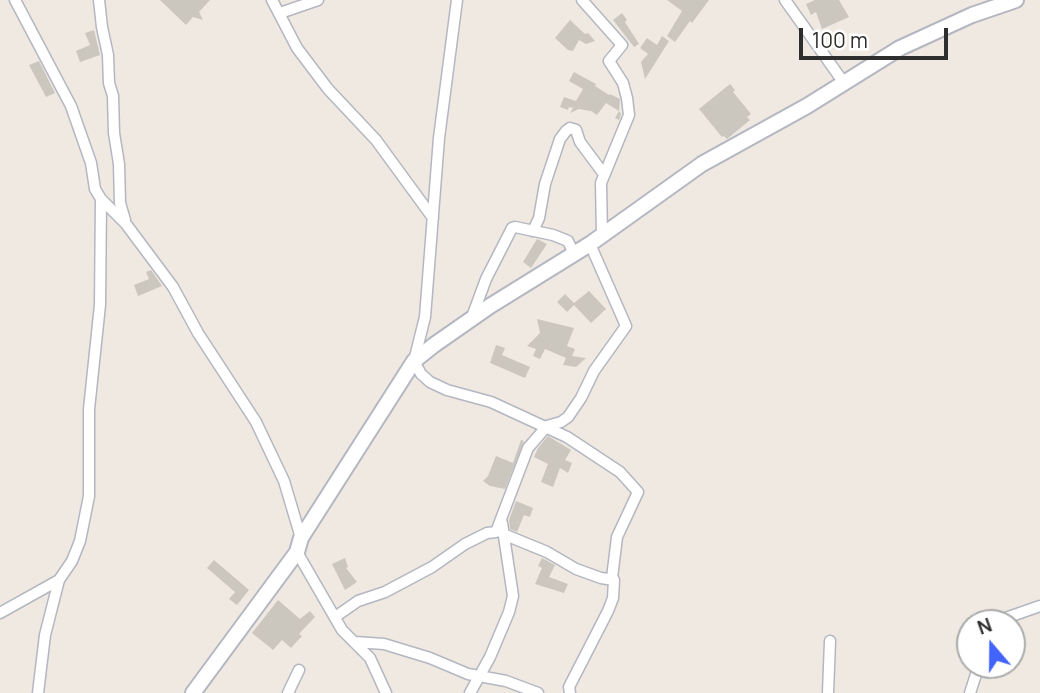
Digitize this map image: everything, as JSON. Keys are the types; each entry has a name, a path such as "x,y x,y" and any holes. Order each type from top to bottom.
{"street":[{"path":"15,0 71,106 91,163 95,189 101,199 126,224 173,286 198,333 256,422 284,481 299,545 342,630 370,658 386,693"},
{"path":"99,0 113,96 120,203 126,224"},
{"path":"272,0 296,48 328,89 376,140 433,218"},
{"path":"280,13 318,0"},
{"path":"193,693 299,545 414,362 425,317 439,138 457,0"},
{"path":"335,617 358,601 385,592 465,544 496,531 528,448 547,426 561,422 568,416 581,398 594,371 626,326 596,239 603,173 629,115 623,83 609,61 622,45 582,0"},
{"path":"785,0 844,83"},
{"path":"414,362 472,317 596,239 702,164 807,106 900,48 932,32 1016,0"},
{"path":"533,231 539,218 545,184 560,139 566,131 570,128 576,130 580,142 603,173"},
{"path":"38,693 45,635 58,580 72,561 80,541 89,496 89,409 100,292 101,199"},
{"path":"472,317 486,279 512,228 553,235 568,242 573,252"},
{"path":"414,362 430,382 447,390 482,399 547,426 620,472 638,492 617,537 612,578 614,580 608,611 569,687 570,693"},
{"path":"470,693 509,612 513,596 502,519"},
{"path":"503,534 554,555 576,569 614,580"},
{"path":"0,613 58,580"},
{"path":"828,693 830,641"},
{"path":"355,642 384,644 480,677 506,681 538,693"},
{"path":"288,693 299,670"}],"building":[{"path":"160,0 210,0 199,12 203,20 193,17 186,25"},
{"path":"667,0 709,0 675,42 667,36 682,11"},
{"path":"815,0 839,0 849,17 822,29 816,12 811,15 806,4"},
{"path":"622,13 639,44 634,47 613,20"},
{"path":"570,20 595,41 586,44 579,40 573,51 568,50 555,38"},
{"path":"94,30 100,55 80,62 76,51 90,45 85,33"},
{"path":"662,36 669,41 645,79 641,62 648,54 640,48 647,38 657,45"},
{"path":"39,61 55,93 46,97 29,65"},
{"path":"574,72 609,95 620,99 619,111 606,103 597,115 579,109 570,113 573,108 569,107 568,110 560,107 564,97 576,101 583,89 569,81"},
{"path":"730,84 735,90 733,92 751,114 747,117 750,120 727,139 722,137 699,109"},
{"path":"537,239 547,244 531,268 523,262"},
{"path":"151,270 162,286 138,296 134,285 149,279 146,272"},
{"path":"589,291 606,309 591,323 574,305 567,312 557,302 565,294 574,303"},
{"path":"537,319 574,328 567,346 575,349 572,356 586,358 576,367 563,365 566,358 545,349 540,359 533,356 536,349 527,346 540,333"},
{"path":"496,345 505,348 502,355 530,367 525,378 490,363"},
{"path":"548,436 571,450 565,460 572,463 568,473 560,468 553,487 541,482 548,464 534,457"},
{"path":"521,440 524,441 505,489 490,486 483,481 488,476 496,456 513,463"},
{"path":"516,501 533,508 530,517 524,515 517,532 510,529 509,520"},
{"path":"345,558 346,568 357,582 345,590 332,564"},
{"path":"542,558 555,565 549,577 568,584 564,593 535,584 542,568 538,566"},
{"path":"214,560 249,590 237,605 229,599 235,592 207,568"},
{"path":"278,600 300,619 310,611 315,617 299,634 302,636 291,648 282,640 273,650 252,633"}]}
